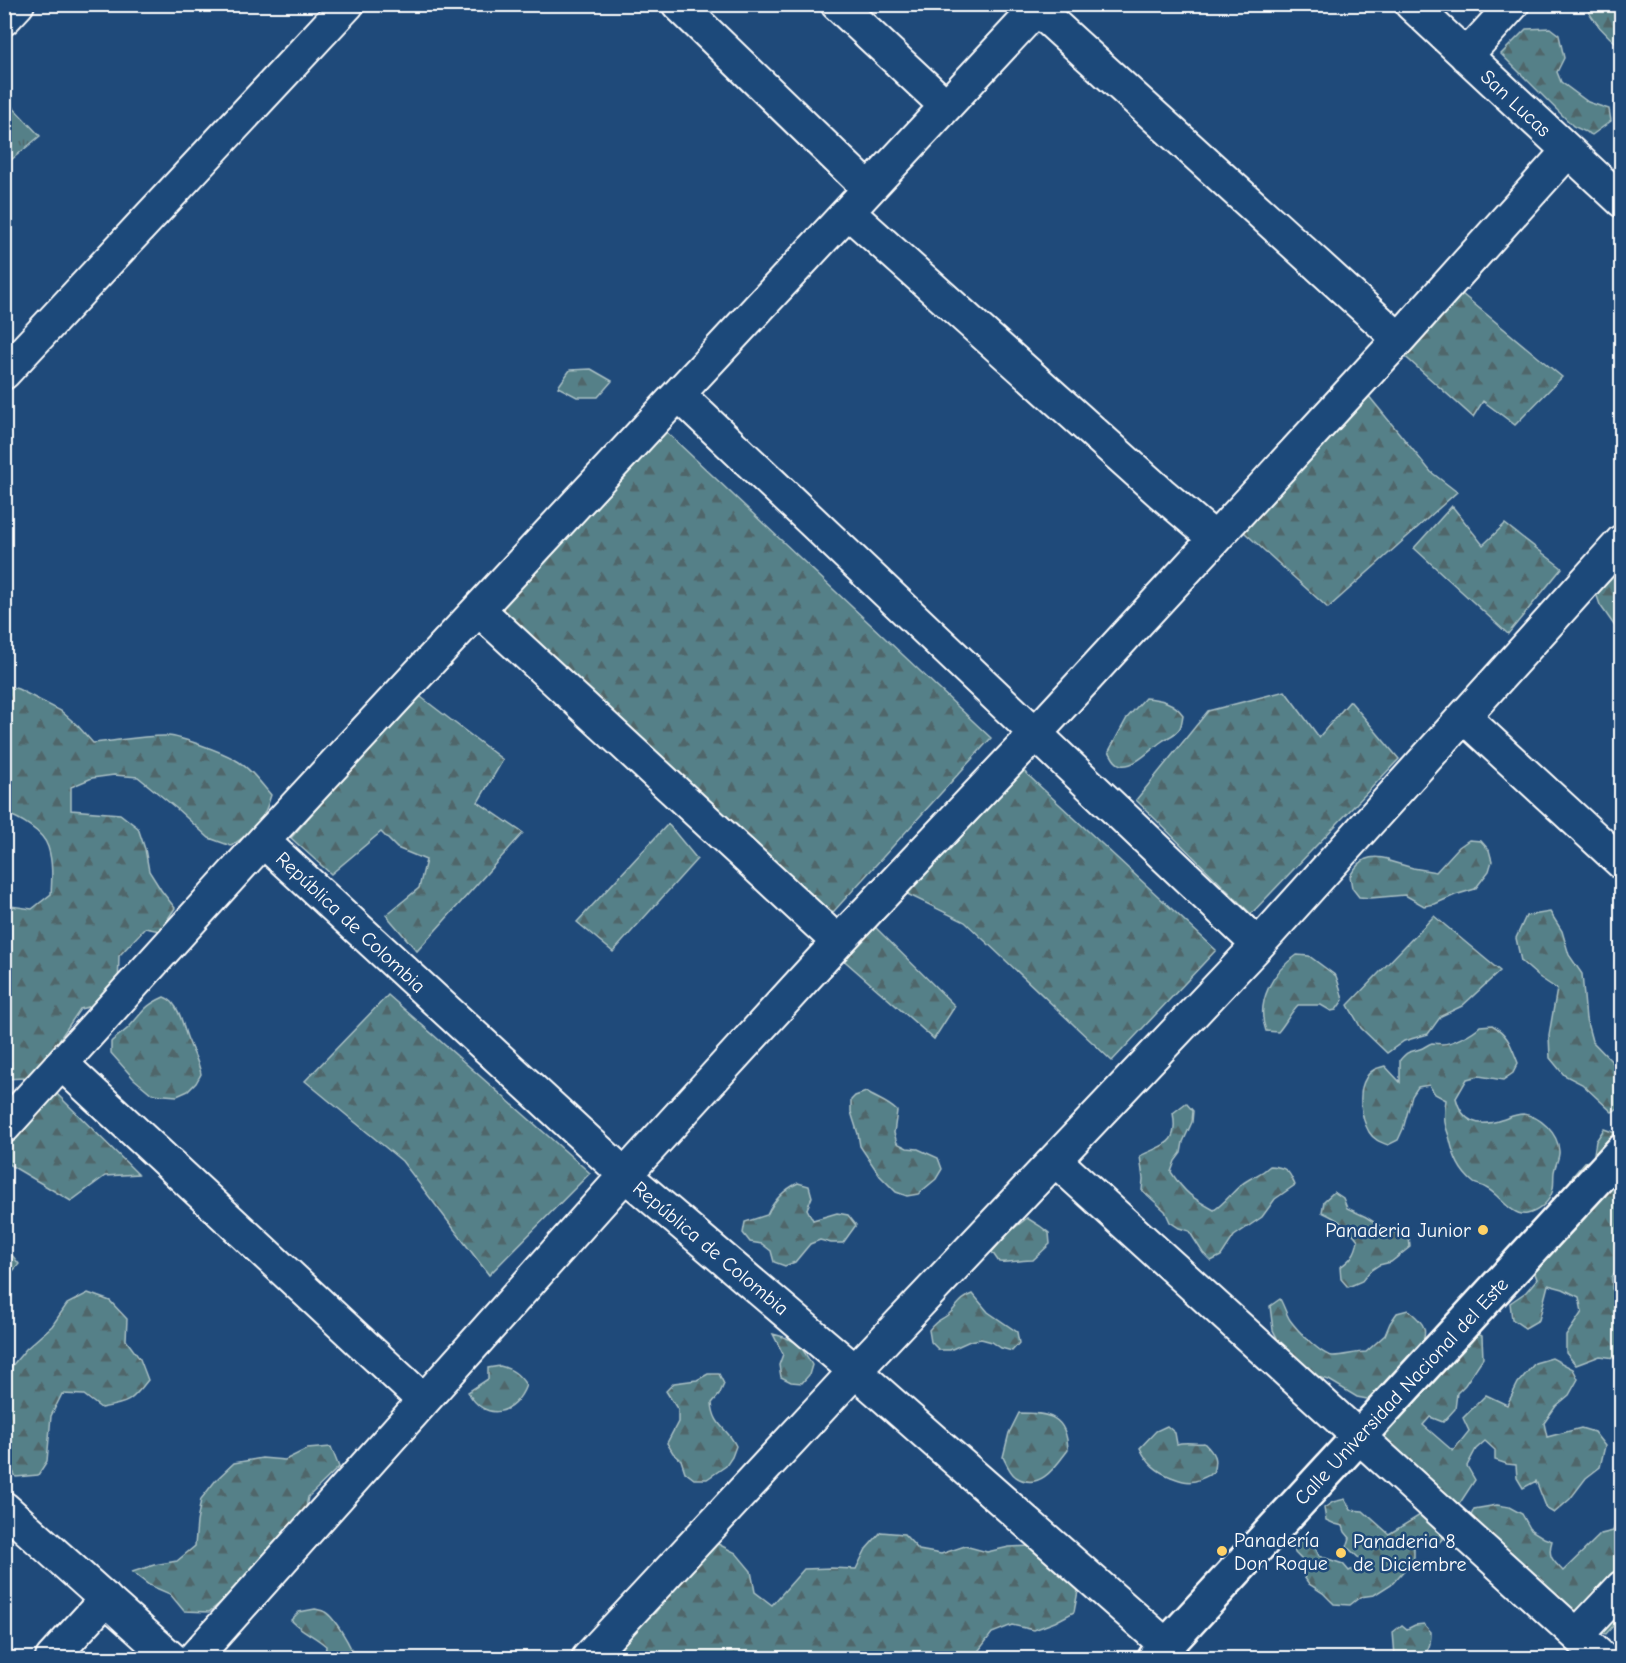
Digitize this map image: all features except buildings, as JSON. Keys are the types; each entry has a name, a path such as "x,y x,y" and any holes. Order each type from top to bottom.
{"street":[{"path":"4,19 18,4"},
{"path":"4,373 348,4"},
{"path":"678,4 869,189"},
{"path":"837,4 946,106"},
{"path":"1466,56 1514,4"},
{"path":"4,1127 263,841 1039,7 1399,339"},
{"name":"San Lucas","path":"1430,11 1466,56 1622,201"},
{"path":"194,1659 625,1175 838,942 1035,734 1399,339 1568,151"},
{"path":"848,212 1214,538"},
{"path":"679,395 1258,945"},
{"path":"588,1659 855,1371 1258,945 1622,541"},
{"path":"479,610 838,942"},
{"path":"1464,717 1622,863"},
{"name":"República de Colombia","path":"263,841 625,1175 855,1371 1167,1654"},
{"path":"62,1064 423,1400"},
{"name":"Calle Universidad Nacional del Este","path":"1167,1654 1359,1437 1622,1151"},
{"path":"1055,1160 1602,1659"},
{"path":"4,1508 171,1659"},
{"path":"1577,1635 1622,1587"},
{"path":"52,1659 106,1599"}],"green space":[{"path":"1585,5 1619,5 1621,47 1600,28"},
{"path":"1550,28 1559,35 1564,58 1557,72 1561,82 1588,102 1609,109 1611,121 1592,135 1573,126 1501,54 1526,29"},
{"path":"5,99 40,136 5,165"},
{"path":"1456,289 1562,377 1515,425 1483,401 1473,417 1400,352"},
{"path":"591,369 612,381 598,397 577,397 558,387 570,370"},
{"path":"1363,389 1431,472 1457,492 1328,608 1234,523"},
{"path":"660,426 991,738 825,921 493,616"},
{"path":"1452,506 1483,545 1505,524 1562,568 1508,634 1414,548"},
{"path":"1621,547 1621,635 1600,605 1593,584"},
{"path":"5,685 18,689 61,711 93,743 159,736 183,739 239,762 271,795 261,820 247,835 231,846 209,838 138,777 114,775 92,778 71,787 71,810 120,814 138,828 149,871 175,908 160,931 145,928 119,956 118,989 102,1004 80,1009 42,1063 24,1078 5,1079 4,905 32,909 51,894 52,876 51,859 45,841 30,826 5,813"},
{"path":"1285,691 1319,737 1350,701 1399,759 1251,914 1136,800 1208,711"},
{"path":"417,694 503,760 478,802 523,833 417,951 386,915 419,888 426,860 397,848 381,832 331,874 291,838"},
{"path":"1145,698 1161,700 1175,707 1183,715 1181,726 1176,733 1163,740 1137,761 1121,765 1115,761 1109,751 1127,718"},
{"path":"1016,764 1216,950 1112,1061 965,922 901,891"},
{"path":"668,824 697,859 613,952 577,922"},
{"path":"1469,840 1481,841 1489,850 1492,861 1489,871 1475,889 1424,906 1405,895 1359,897 1352,888 1350,876 1357,865 1366,859 1375,857 1388,859 1413,868 1436,872 1459,847"},
{"path":"1550,912 1562,931 1569,955 1582,974 1586,1019 1592,1041 1621,1071 1621,1106 1612,1112 1582,1084 1564,1075 1550,1058 1549,1035 1557,989 1521,961 1516,938 1526,916"},
{"path":"1434,916 1500,971 1462,1006 1441,1016 1428,1034 1404,1041 1387,1053 1361,1028 1348,1005"},
{"path":"872,924 955,1006 934,1039 839,956"},
{"path":"1297,955 1309,956 1336,976 1343,1000 1336,1010 1331,1011 1321,1005 1298,1005 1278,1032 1266,1031 1263,1009 1268,988 1280,970"},
{"path":"388,995 590,1173 489,1275 402,1161 305,1081"},
{"path":"164,997 172,1002 178,1011 201,1074 188,1091 177,1096 152,1094 134,1079 111,1053 111,1042 128,1028 148,1006"},
{"path":"1492,1025 1506,1037 1518,1063 1513,1073 1503,1080 1479,1076 1467,1079 1456,1098 1462,1113 1472,1121 1493,1122 1523,1114 1536,1118 1552,1132 1558,1144 1559,1153 1552,1192 1541,1207 1527,1214 1512,1210 1492,1191 1474,1183 1464,1174 1455,1158 1445,1124 1446,1100 1435,1094 1429,1085 1418,1087 1412,1096 1398,1140 1388,1145 1371,1135 1362,1112 1363,1084 1372,1071 1385,1066 1400,1082 1400,1060 1407,1053 1432,1043 1451,1042 1468,1035 1480,1026"},
{"path":"54,1091 138,1174 105,1176 71,1201 5,1162 5,1139"},
{"path":"866,1092 897,1111 894,1133 897,1143 938,1158 942,1169 936,1179 918,1194 907,1196 896,1192 880,1176 860,1146 851,1112 851,1100"},
{"path":"1186,1103 1193,1111 1192,1122 1181,1153 1171,1172 1194,1198 1214,1210 1243,1183 1270,1166 1286,1170 1295,1185 1275,1199 1262,1217 1234,1236 1221,1256 1211,1261 1189,1231 1170,1222 1165,1211 1142,1190 1140,1156 1162,1146 1171,1138 1174,1132 1173,1113"},
{"path":"1604,1129 1621,1135 1622,1222 1618,1224 1621,1263 1612,1277 1612,1289 1621,1297 1621,1367 1615,1358 1600,1356 1576,1365 1566,1353 1566,1336 1582,1312 1579,1297 1548,1285 1539,1320 1525,1328 1512,1319 1510,1303 1526,1292 1537,1279 1532,1265 1569,1198 1571,1178 1585,1162 1593,1160 1596,1141"},
{"path":"798,1183 809,1186 812,1197 807,1209 813,1220 837,1213 848,1215 856,1225 843,1243 820,1240 810,1244 795,1262 785,1266 774,1262 771,1251 762,1244 750,1242 743,1233 745,1222 767,1215 780,1196"},
{"path":"1334,1192 1343,1198 1347,1208 1386,1230 1409,1236 1410,1247 1391,1262 1379,1265 1370,1271 1362,1281 1348,1287 1341,1279 1340,1267 1352,1256 1358,1240 1342,1223 1322,1212 1324,1201"},
{"path":"1027,1218 1049,1233 1050,1244 1033,1260 999,1262 992,1252 1008,1233"},
{"path":"4,1245 19,1264 5,1280 4,1280"},
{"path":"88,1293 110,1301 127,1319 126,1340 140,1359 148,1380 129,1400 101,1408 84,1395 62,1394 51,1416 47,1461 38,1475 16,1477 5,1458 5,1380 11,1367 26,1349 52,1326 67,1304"},
{"path":"973,1294 988,1312 1017,1332 1019,1343 1012,1351 981,1339 950,1350 939,1350 931,1342 929,1330 932,1326 949,1314 962,1300"},
{"path":"1280,1299 1293,1324 1310,1342 1328,1355 1366,1352 1385,1335 1397,1313 1408,1310 1422,1323 1424,1336 1416,1355 1378,1399 1357,1397 1288,1359 1273,1330 1270,1306"},
{"path":"1469,1330 1482,1336 1483,1358 1457,1393 1455,1409 1443,1422 1430,1417 1423,1425 1453,1451 1469,1431 1463,1418 1486,1395 1507,1405 1518,1383 1535,1363 1552,1358 1573,1369 1578,1379 1569,1395 1556,1406 1544,1423 1547,1437 1581,1428 1594,1432 1605,1446 1600,1467 1586,1478 1570,1499 1554,1513 1547,1509 1536,1481 1523,1488 1517,1478 1516,1465 1495,1460 1495,1450 1485,1441 1476,1449 1467,1466 1475,1480 1460,1503 1444,1502 1405,1478 1379,1431"},
{"path":"773,1334 788,1338 797,1344 808,1358 812,1365 809,1375 802,1383 791,1382 781,1377 779,1365 783,1354"},
{"path":"500,1366 515,1372 526,1385 515,1403 507,1409 491,1411 475,1402 468,1392 488,1379 488,1368"},
{"path":"708,1374 719,1374 724,1384 712,1403 713,1411 718,1422 736,1446 726,1466 707,1479 694,1479 685,1472 681,1460 667,1443 678,1422 678,1410 666,1391 674,1383 697,1380"},
{"path":"1019,1413 1047,1415 1054,1418 1064,1429 1067,1438 1068,1450 1053,1470 1033,1481 1025,1481 1016,1477 1008,1468 1003,1457 1009,1433"},
{"path":"1167,1426 1175,1433 1177,1444 1204,1443 1211,1450 1215,1464 1213,1473 1195,1481 1186,1481 1166,1475 1152,1466 1140,1448 1156,1431"},
{"path":"331,1447 339,1467 308,1497 304,1518 242,1585 209,1612 184,1611 170,1594 149,1585 132,1572 177,1561 195,1546 201,1499 234,1463 262,1458 285,1460 307,1449"},
{"path":"1345,1499 1351,1510 1363,1511 1389,1534 1420,1515 1439,1529 1443,1538 1435,1547 1420,1540 1412,1541 1414,1559 1393,1583 1374,1595 1360,1597 1350,1605 1334,1604 1309,1584 1300,1571 1302,1560 1295,1553 1294,1546 1301,1540 1315,1547 1319,1556 1343,1564 1349,1571 1357,1567 1361,1560 1347,1547 1350,1538 1343,1526 1326,1520 1324,1508 1333,1502"},
{"path":"1497,1505 1509,1507 1522,1514 1531,1530 1552,1541 1551,1555 1563,1571 1601,1534 1613,1531 1621,1512 1621,1617 1606,1634 1591,1630 1467,1524 1474,1509"},
{"path":"881,1532 904,1534 919,1550 941,1554 965,1546 987,1552 1009,1547 1032,1546 1068,1572 1078,1591 1074,1612 1034,1630 1012,1625 992,1633 973,1658 623,1658 621,1649 634,1629 655,1613 697,1559 716,1543 736,1553 751,1571 755,1592 772,1605 804,1569 856,1569 866,1549"},
{"path":"315,1609 325,1612 338,1626 354,1658 325,1658 326,1646 291,1620 299,1612"},
{"path":"1424,1624 1431,1632 1427,1651 1416,1658 1395,1656 1393,1632 1402,1625 1407,1629"}],"place":[{"name":"Panaderia Junior","path":"1483,1230"},
{"name":"Panadería Don Roque","path":"1222,1551"},
{"name":"Panaderia 8 de Diciembre","path":"1341,1553"}]}
